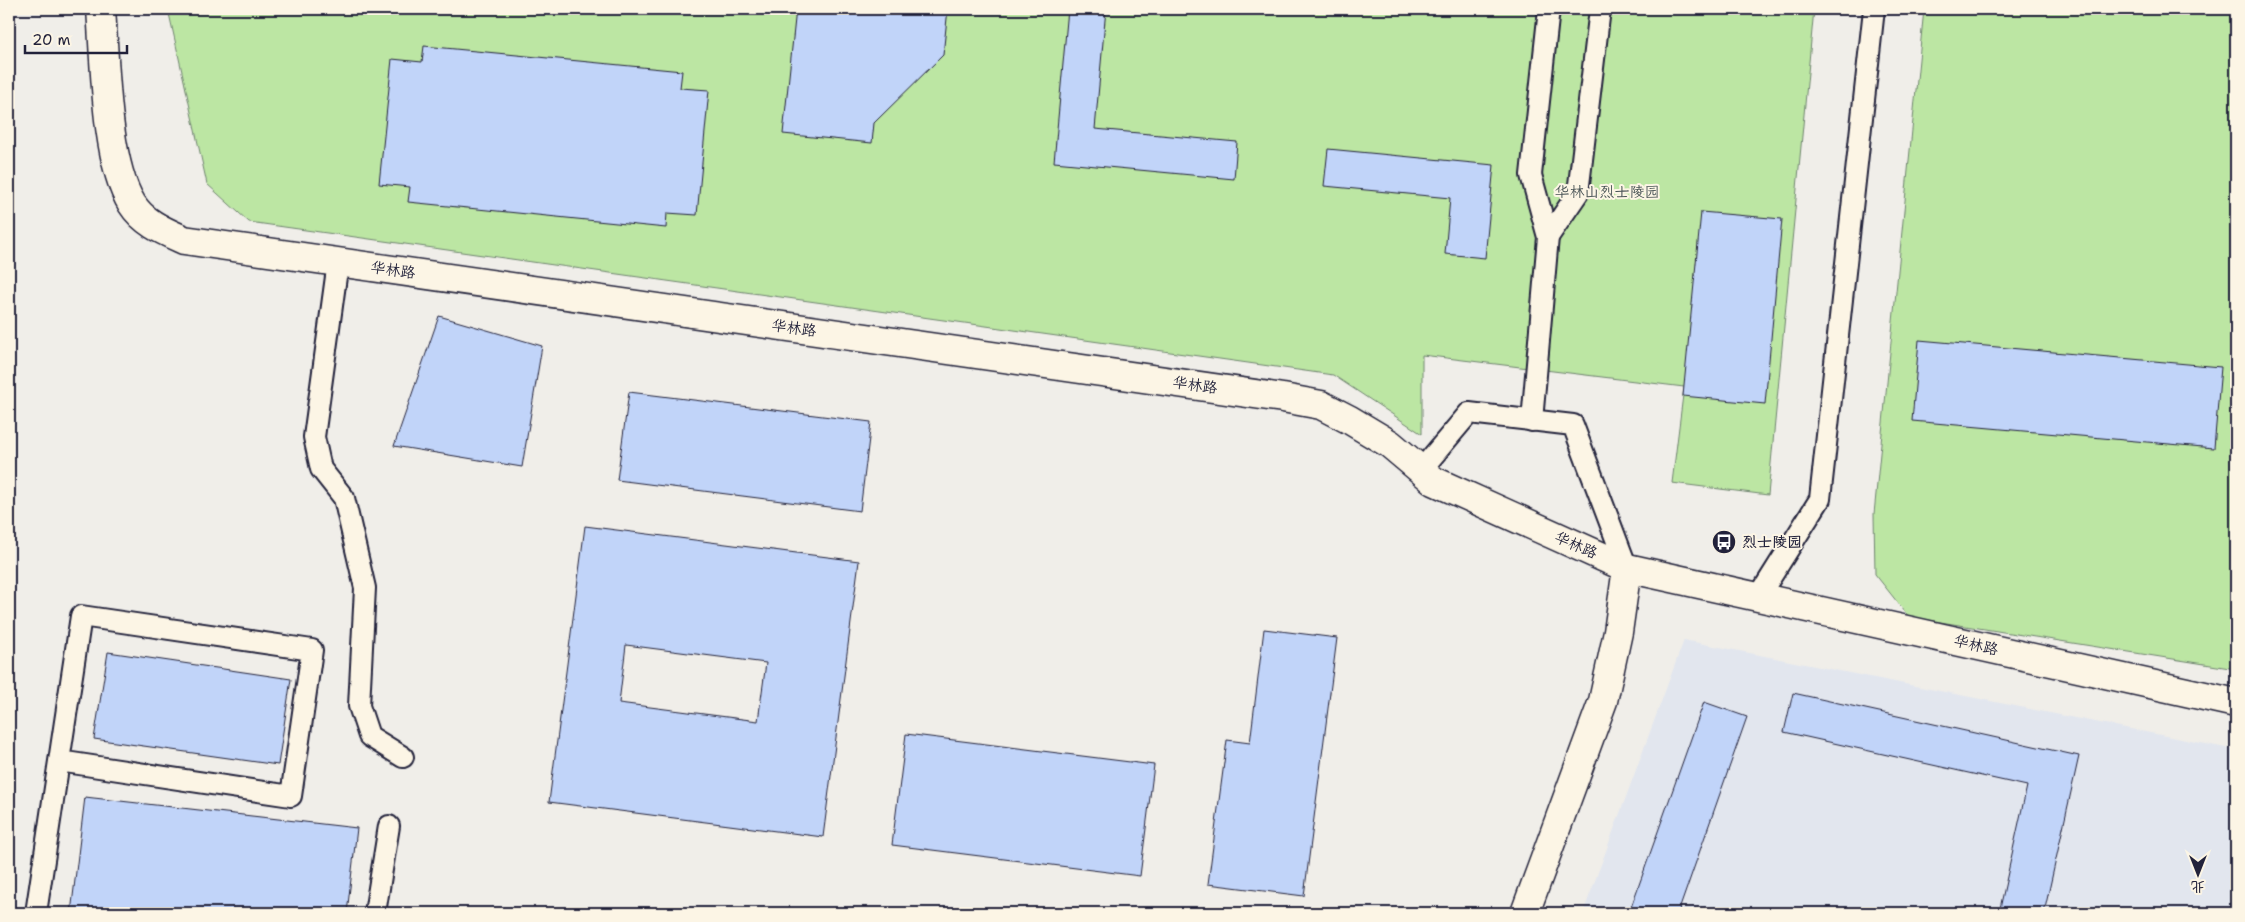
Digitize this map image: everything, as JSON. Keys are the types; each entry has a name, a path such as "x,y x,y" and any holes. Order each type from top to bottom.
{"street":[{"name":"华林路","path":"101,9 110,124 120,181 133,205 155,227 184,240 1321,405 1390,444 1434,481 1627,568 2236,703"},
{"path":"1525,913 1603,701 1618,632 1627,568"}],"lane":[{"path":"1532,421 1548,236 1531,175 1549,9"},
{"path":"1548,236 1578,193 1600,9"},
{"path":"1759,596 1820,499 1874,9"},
{"path":"338,262 314,437 321,469 344,498 365,588 359,706 369,736 403,758"},
{"path":"1421,470 1469,413 1573,425 1627,568"},
{"path":"36,913 59,761 81,616 312,650 290,796 59,761"},
{"path":"375,913 389,826"}],"shaded area":[{"path":"1684,640 2236,750 2236,913 1583,913"}],"green space":[{"name":"华林山烈士陵园","path":"168,9 1814,9 1768,495 1672,483 1684,387 1422,355 1422,434 1333,375 249,222 207,184"},
{"path":"1924,9 2236,9 2236,669 1909,617 1875,574 1874,514"}],"building":[{"path":"796,9 948,9 943,55 874,123 872,143 783,134"},
{"path":"1068,9 1106,9 1095,129 1237,142 1234,179 1054,162"},
{"path":"424,46 682,71 680,88 709,90 697,215 667,213 666,228 408,202 410,187 379,184 392,59 422,62"},
{"path":"1328,149 1494,165 1485,258 1445,254 1450,198 1324,186"},
{"path":"1701,212 1782,219 1765,404 1683,396"},
{"path":"439,316 542,346 522,467 394,446"},
{"path":"1919,340 2221,367 2214,448 1912,421"},
{"path":"629,392 871,422 860,511 617,480"},
{"path":"585,526 859,561 823,837 549,802","holes":["626,645 766,663 758,721 619,703"]},
{"path":"1264,629 1337,638 1304,896 1208,884 1227,740 1250,743"},
{"path":"108,652 291,679 278,765 94,739"},
{"path":"1793,693 2079,756 2044,913 1999,913 2027,786 1784,732"},
{"path":"1704,702 1747,717 1678,913 1629,913"},
{"path":"906,734 1154,765 1140,876 892,845"},
{"path":"85,797 357,828 347,913 71,913"}],"place":[{"name":"烈士陵园","path":"1724,542"}]}
